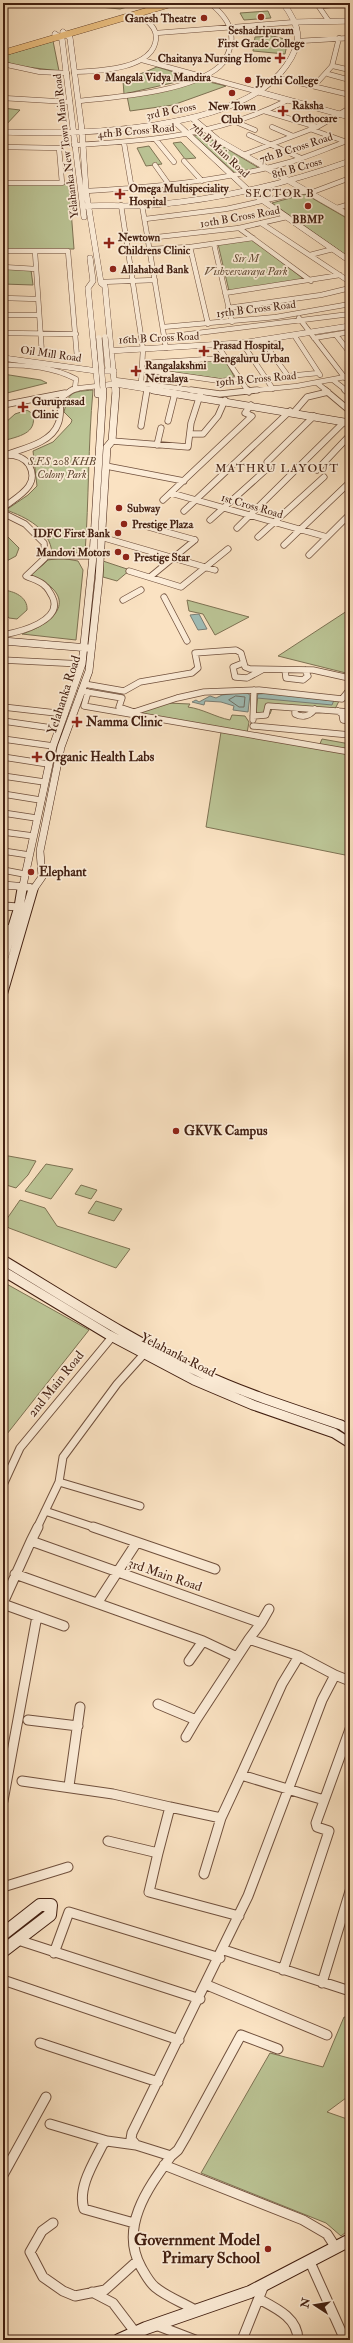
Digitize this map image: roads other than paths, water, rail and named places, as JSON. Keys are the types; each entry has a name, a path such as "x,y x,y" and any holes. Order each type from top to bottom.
{"main road":[{"path":"3,53 160,3"},
{"path":"3,49 138,15 174,3"},
{"path":"283,3 296,22 299,41"},
{"path":"317,22 328,20 350,20"},
{"path":"296,22 350,20"},
{"name":"Yelahanka New Town Main Road","path":"61,34 70,38 82,131 86,206 93,281 88,288 97,371"},
{"name":"Yelahanka New Town Main Road","path":"61,34 68,73 74,145 101,283 105,286 112,351"},
{"name":"3rd B Cross","path":"3,132 73,134 82,131 150,126 192,118 223,108 259,92 279,78 291,64 299,41"},
{"path":"259,92 350,116"},
{"path":"192,118 205,131 243,155 350,216"},
{"name":"7th B Main Road","path":"175,122 249,191 350,261"},
{"name":"8th B Cross","path":"86,206 162,204 249,191 290,182 350,162"},
{"path":"93,281 108,385 106,446"},
{"path":"101,283 102,337"},
{"name":"16th B Cross Road","path":"94,352 242,343 294,335 312,335 350,326"},
{"name":"Yelahanka Road","path":"3,992 34,887 42,877 40,852 61,747 84,689 89,671 102,537 108,385 114,371 112,351"},
{"name":"Oil Mill Road","path":"3,358 97,371 114,371"},
{"name":"Yelahanka Road","path":"97,371 108,385"},
{"path":"108,385 175,393 200,394 251,405 347,422"},
{"name":"Yelahanka Road","path":"4,955 19,907 24,874 48,764 82,664 106,446"},
{"path":"3,641 92,648"},
{"path":"3,885 34,887"},
{"name":"Yelahanka Road","path":"3,1260 116,1328 201,1372 259,1397 341,1425 350,1431"},
{"name":"Yelahanka Road","path":"3,1271 112,1336 194,1380 254,1405 334,1433 350,1443"},
{"path":"3,1934 40,1905 51,1905 50,1915 3,1951"},
{"path":"119,2340 135,2332 264,2285 350,2240"}],"street":[{"path":"78,101 146,92 202,76 220,67 226,60 232,39 230,27 223,13 210,3"},
{"path":"318,4 350,4"},
{"path":"318,4 328,20"},
{"path":"138,15 152,26 156,33 157,41 153,50 142,60"},
{"path":"156,33 296,22"},
{"path":"314,86 328,74 333,66 337,58 339,38"},
{"path":"299,41 350,38"},
{"path":"74,72 96,71 142,60 259,92"},
{"path":"3,64 40,72 68,73"},
{"path":"333,66 350,70"},
{"path":"328,74 350,80"},
{"path":"279,78 350,95"},
{"path":"3,98 70,102"},
{"name":"4th B Cross Road","path":"74,145 124,143 188,135 236,122 264,112 288,100"},
{"path":"243,155 317,127 350,108"},
{"path":"264,112 317,127"},
{"path":"236,122 255,130"},
{"path":"272,127 293,136"},
{"path":"310,130 344,142"},
{"path":"249,135 269,146 301,158"},
{"path":"156,140 174,162"},
{"name":"7th B Cross Road","path":"86,191 132,190 170,186 233,176 301,158 350,140"},
{"path":"124,143 132,190"},
{"path":"3,147 59,148 62,183 3,183"},
{"path":"184,161 202,181"},
{"path":"155,166 170,186"},
{"path":"145,219 265,202 308,192 350,178"},
{"path":"338,208 350,204"},
{"path":"122,205 143,349 144,370 141,384"},
{"path":"142,205 166,348"},
{"name":"10th B Cross Road","path":"148,238 238,228 287,217"},
{"path":"262,223 350,282"},
{"path":"238,228 311,282"},
{"path":"150,249 190,247 252,238"},
{"path":"214,244 232,322"},
{"path":"190,247 208,324"},
{"path":"310,255 333,249"},
{"path":"3,251 68,251 77,357"},
{"path":"35,252 42,354"},
{"path":"3,267 36,269"},
{"path":"225,293 311,282 340,275"},
{"path":"101,283 155,280"},
{"path":"228,308 321,295 350,288"},
{"path":"3,298 38,299"},
{"name":"15th B Cross Road","path":"163,327 232,322 350,304"},
{"path":"296,313 347,377"},
{"path":"165,337 350,314"},
{"path":"3,315 39,316"},
{"path":"312,335 336,335 350,332"},
{"path":"3,333 76,334"},
{"path":"294,335 324,381"},
{"path":"336,335 350,353"},
{"path":"262,340 288,376 318,373"},
{"path":"242,343 273,389"},
{"path":"344,345 350,344"},
{"path":"218,345 249,392"},
{"path":"144,363 226,358"},
{"path":"5,365 11,359"},
{"path":"3,405 65,393 76,387 76,379 63,372 43,367 5,365"},
{"path":"144,370 220,381 240,379"},
{"name":"19th B Cross Road","path":"76,387 141,384 200,394 220,394 273,389 347,377"},
{"path":"333,380 350,396 337,400"},
{"path":"317,383 350,411"},
{"path":"141,426 147,389"},
{"path":"184,511 307,397 328,392"},
{"path":"4,456 44,439 55,430 59,421 59,404 65,393"},
{"path":"168,421 175,393"},
{"path":"106,446 157,444 188,447 200,394"},
{"path":"190,434 203,434 218,416 225,400"},
{"path":"163,500 252,416 245,413 251,405"},
{"path":"210,520 268,467 267,462 314,416"},
{"path":"237,528 347,422"},
{"path":"157,444 161,428"},
{"path":"317,470 350,435"},
{"path":"20,457 28,446"},
{"path":"3,508 25,492 32,481 29,466 20,457 4,456"},
{"path":"106,466 184,481"},
{"path":"258,537 324,477"},
{"path":"284,545 350,482"},
{"name":"1st Cross Road","path":"171,493 327,537"},
{"path":"3,503 11,502"},
{"path":"3,513 23,522 37,534 45,547 46,556 41,564 26,576 42,583 52,593 54,601 51,612 35,626 3,635"},
{"path":"309,555 350,514"},
{"path":"145,526 195,540 150,577"},
{"path":"102,537 215,570"},
{"path":"129,571 181,587 228,549"},
{"path":"46,556 93,556"},
{"path":"122,600 141,590"},
{"path":"164,597 187,641"},
{"path":"3,635 16,642"},
{"path":"84,689 124,692 140,682 192,673 198,668 195,653 236,650 242,653 243,663 245,667 250,669 305,670 349,678 350,681"},
{"path":"3,660 82,664"},
{"path":"243,663 233,667 235,677 247,678 262,670"},
{"path":"285,670 286,678 303,680 308,676 305,670"},
{"path":"84,689 122,698 119,708 134,712 177,698 204,692 254,690 342,699"},
{"path":"84,689 84,706 249,736 350,752"},
{"path":"338,711 342,699 350,689"},
{"path":"249,736 253,726 254,690"},
{"path":"3,706 65,714"},
{"path":"253,716 266,715 268,706 295,708 295,714 299,716 308,716 315,709 350,712"},
{"path":"338,711 342,714 343,720 350,722"},
{"path":"3,721 59,729"},
{"path":"253,726 350,735"},
{"path":"3,738 53,746"},
{"path":"3,757 48,764"},
{"path":"3,776 44,782"},
{"path":"3,794 40,800"},
{"path":"3,813 36,818"},
{"path":"3,832 33,836"},
{"path":"3,851 29,855"},
{"path":"3,870 24,874"},
{"path":"3,906 19,907"},
{"path":"3,928 12,929"},
{"name":"2nd Main Road","path":"3,1485 20,1448 112,1336"},
{"path":"64,1626 3,1603 15,1574 59,1482 63,1457 117,1384 144,1354"},
{"path":"59,1482 140,1506"},
{"path":"45,1511 215,1569"},
{"name":"3rd Main Road","path":"31,1541 261,1623"},
{"path":"98,1602 137,1542"},
{"path":"15,1574 98,1602 202,1641 237,1658"},
{"path":"186,1736 270,1609"},
{"path":"3,1801 4,1787 37,1616"},
{"path":"249,1640 299,1656 335,1675 350,1681"},
{"path":"189,1661 202,1641"},
{"path":"204,1874 221,1818 282,1684 299,1656"},
{"path":"136,2145 131,2139 132,2133 200,1999 239,1916 322,1700 335,1675"},
{"path":"158,1704 196,1720"},
{"path":"70,1786 80,1707"},
{"path":"28,1720 78,1726"},
{"path":"284,1970 330,1831 316,1825 350,1729"},
{"path":"241,1775 324,1800"},
{"path":"22,1781 70,1786 221,1818"},
{"path":"170,1807 149,1892 239,1916"},
{"path":"108,1841 158,1853"},
{"path":"3,1887 68,1867"},
{"path":"322,1982 350,1891"},
{"path":"54,1953 68,1912 284,1970 350,1991"},
{"path":"18,1940 54,1953 200,1999"},
{"path":"3,1980 179,2040"},
{"path":"206,1985 328,2035"},
{"path":"195,2310 154,2287 136,2262 133,2253 134,2223 143,2196 164,2165 178,2150 241,2035 278,2048"},
{"path":"40,2043 158,2082"},
{"path":"3,2175 46,2097"},
{"path":"50,2124 107,2141 136,2145 171,2156"},
{"path":"107,2141 103,2144 91,2168 82,2195 82,2206 84,2209 134,2223"},
{"path":"164,2165 303,2220 327,2234 336,2248"},
{"path":"53,2224 42,2231 30,2252 43,2277 63,2291 75,2296 105,2290 136,2262"},
{"path":"310,2262 345,2340"},
{"path":"242,2340 264,2285"},
{"path":"92,2292 113,2303 135,2332"},
{"path":"259,2299 294,2322 300,2333 298,2340"},
{"path":"155,2325 195,2340"}],"water":[{"path":"199,614 207,629 198,630 190,615"},
{"path":"245,692 250,695 248,712 233,710 234,706 221,702 205,701 204,705 192,702 196,700 199,702 210,696 216,698 222,695"},
{"path":"273,693 334,700 332,705 257,698 258,694"}],"place":[{"name":"Seshadripuram First Grade College","path":"261,17"},
{"name":"Ganesh Theatre","path":"204,18"},
{"name":"Chaitanya Nursing Home","path":"280,58"},
{"name":"Mangala Vidya Mandira","path":"97,77"},
{"name":"Jyothi College","path":"248,80"},
{"name":"New Town Club","path":"232,93"},
{"name":"Raksha Orthocare","path":"283,111"},
{"name":"Omega Multispeciality Hospital","path":"120,194"},
{"name":"BBMP","path":"308,206"},
{"name":"Newtown Childrens Clinic","path":"109,243"},
{"name":"Allahabad Bank","path":"113,269"},
{"name":"Prasad Hospital, Bengaluru Urban","path":"204,351"},
{"name":"Rangalakshmi Netralaya","path":"136,371"},
{"name":"Guruprasad Clinic","path":"23,407"},
{"name":"Subway","path":"119,508"},
{"name":"Prestige Plaza","path":"124,524"},
{"name":"IDFC First Bank","path":"118,533"},
{"name":"Mandovi Motors","path":"118,552"},
{"name":"Prestige Star","path":"126,557"},
{"name":"Namma Clinic","path":"77,722"},
{"name":"Organic Health Labs","path":"37,757"},
{"name":"Elephant","path":"31,872"},
{"name":"GKVK Campus","path":"176,1131"},
{"name":"Government Model Primary School","path":"268,2249"}],"district":[{"name":"SECTOR B","path":"280,193"},
{"name":"MATHRU LAYOUT","path":"277,468"}],"park label":[{"name":"Sir M Vishvesvaraya Park","path":"246,264"},
{"name":"S.F.S 208 KHB Colony Park","path":"62,467"}]}
